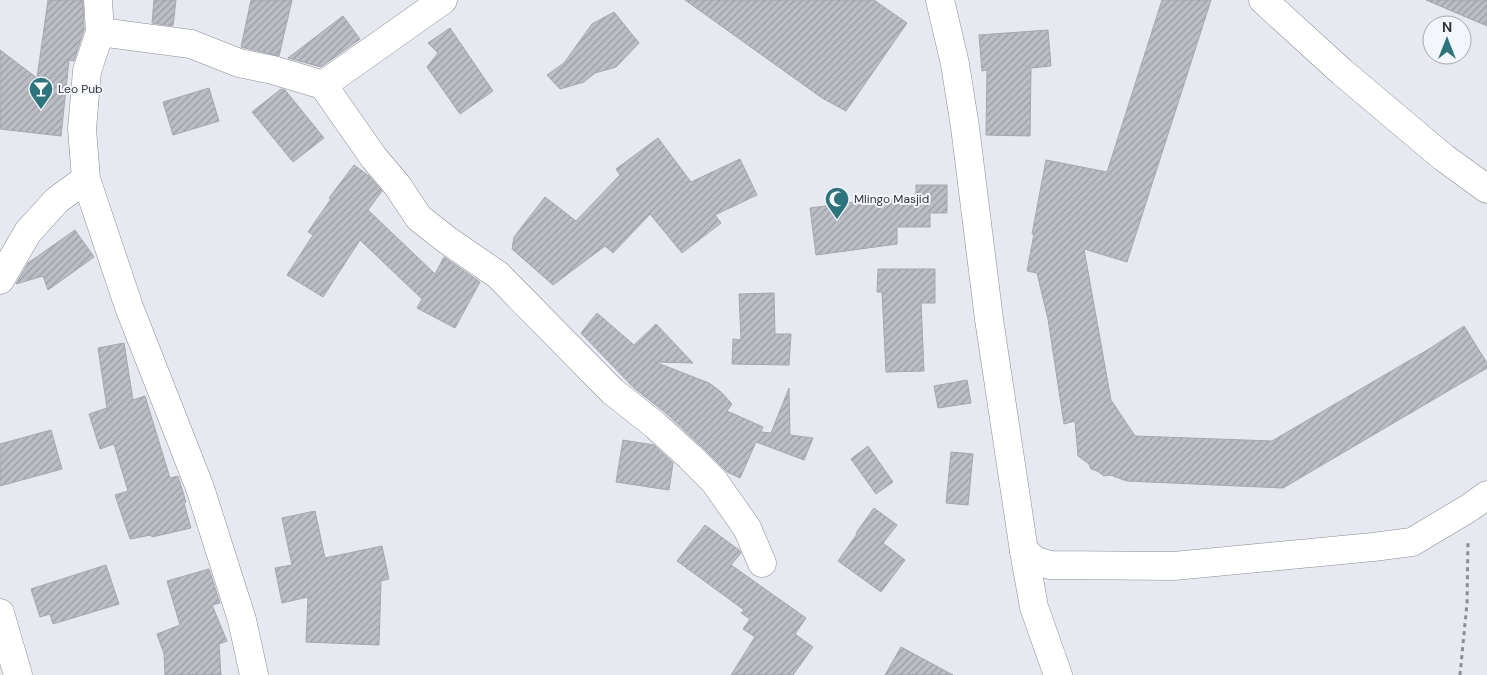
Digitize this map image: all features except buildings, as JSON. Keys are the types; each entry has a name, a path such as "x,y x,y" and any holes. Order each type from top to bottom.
{"street":[{"path":"98,0 100,32 87,71 82,129 86,179 129,307 200,488 242,620 254,675"},
{"path":"323,85 443,0"},
{"path":"940,0 955,64 964,118 989,318 1024,551 1034,607 1058,675"},
{"path":"1263,0 1342,72 1443,157 1487,189"},
{"path":"100,32 192,44 239,63 323,85 419,218 498,275 612,391 655,426 714,481 748,528 762,563"},
{"path":"0,280 28,232 57,200 86,179"},
{"path":"1024,551 1036,561 1050,566 1174,566 1373,547 1412,542 1478,501"},
{"path":"0,614 18,675"}],"path":[{"path":"1460,675 1478,501"}],"place":[{"name":"Leo Pub","path":"41,110"},
{"name":"Mlingo Masjid","path":"837,220"}]}
